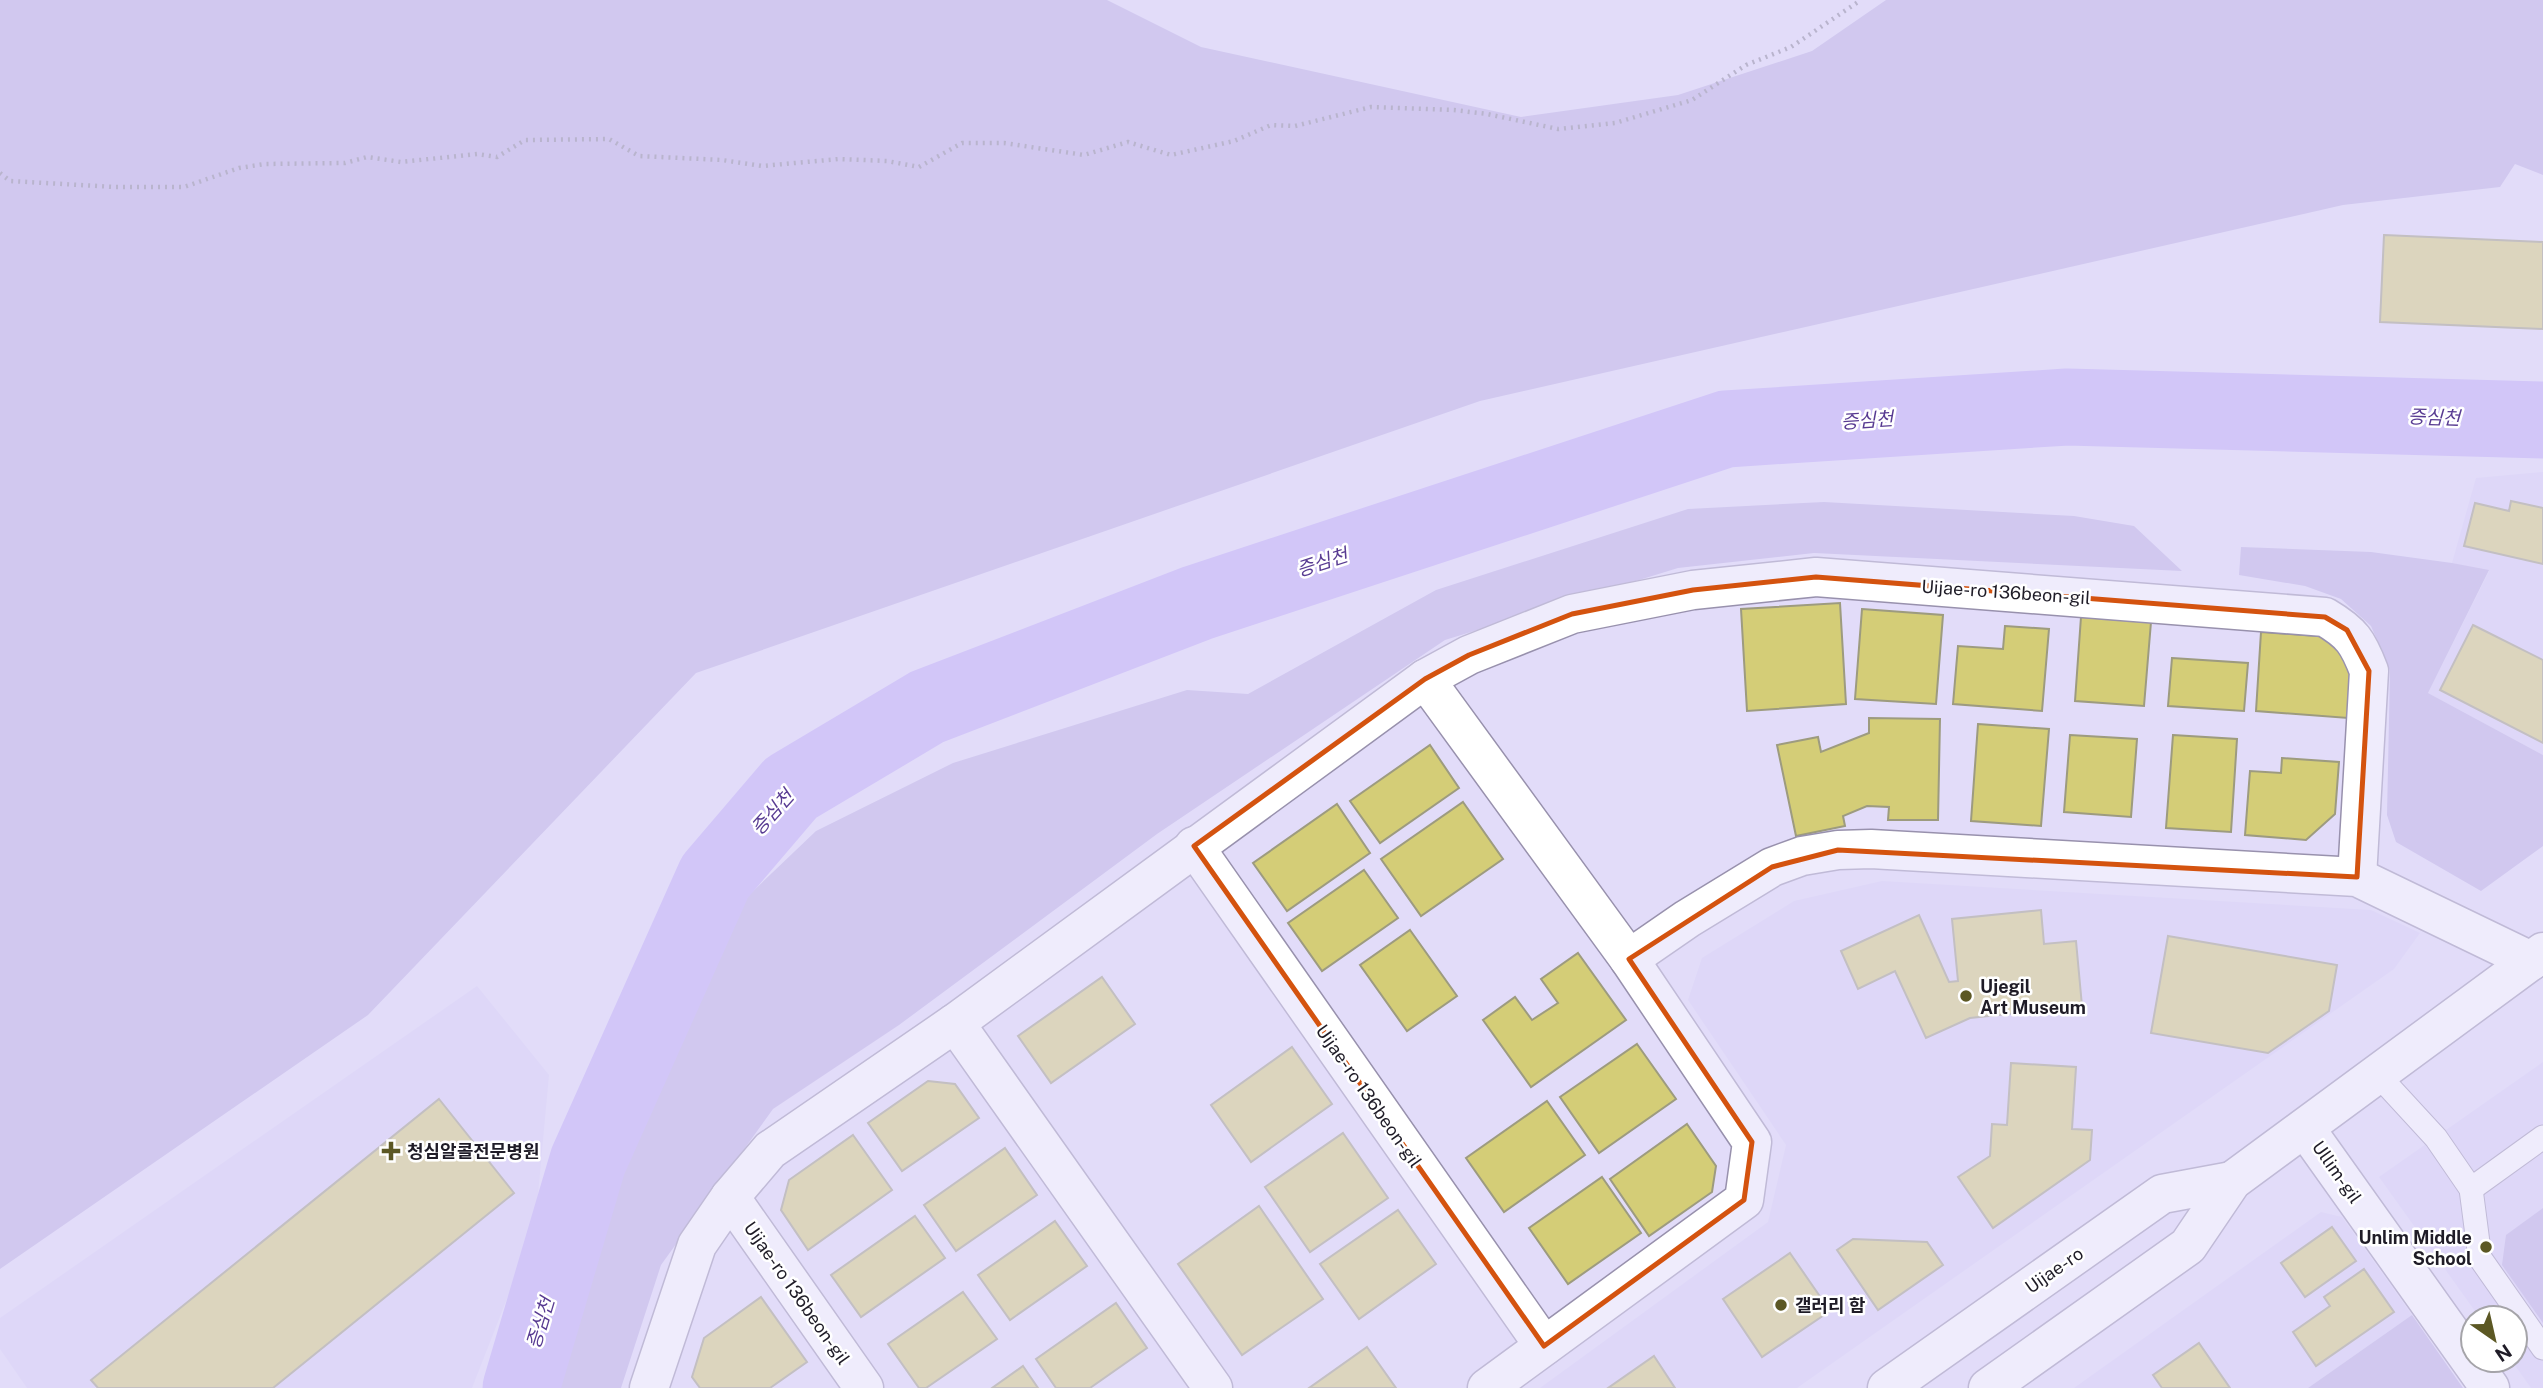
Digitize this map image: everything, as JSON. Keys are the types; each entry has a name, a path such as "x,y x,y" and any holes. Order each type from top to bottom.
{"street":[{"name":"Uijae-ro 136beon-gil","path":"649,1388 697,1245 730,1197 770,1150 955,1023 1425,679 1469,655 1572,614 1693,590 1816,577 2325,617 2347,630 2361,650 2369,671 2357,877"},
{"path":"1425,679 1629,959 1752,1142 1744,1200 1487,1388"},
{"name":"Uijae-ro 136beon-gil","path":"1194,846 1544,1346"},
{"path":"1629,959 1687,919 1772,867 1801,856 1838,849 2357,877 2537,956"},
{"name":"Uijae-ro","path":"1988,1388 2188,1247 2232,1181 2537,956"},
{"path":"955,1023 1213,1388"},
{"name":"Ullim-gil","path":"2305,1128 2490,1388"},
{"name":"Uijae-ro","path":"1887,1388 2162,1194 2232,1181"},
{"name":"Uijae-ro 136beon-gil","path":"730,1197 864,1388"}],"lane":[{"path":"2378,1075 2436,1138 2471,1189 2480,1258 2543,1348"},
{"path":"2471,1189 2543,1137"}],"path":[{"path":"0,173 10,181 115,187 184,187 239,167 265,164 345,163 367,157 401,162 477,154 497,157 525,140 610,139 639,156 722,160 762,166 839,159 887,161 919,167 962,143 1004,143 1084,155 1128,142 1171,155 1234,141 1271,125 1295,125 1371,107 1454,110 1558,129 1569,128 1615,123 1692,100 1746,65 1791,47 1861,0"}],"highlighted area":[{"path":"1816,577 2325,617 2347,630 2369,671 2357,877 1838,850 1772,867 1629,959 1752,1142 1744,1200 1544,1346 1194,846 1425,679 1469,655 1572,614 1693,590"}],"shaded area":[{"path":"0,0 1107,0 1201,47 1521,117 1678,95 1812,51 1886,0 2543,0 2543,175 2515,164 2500,187 2343,205 1480,401 696,673 368,1015 0,1269"},
{"path":"2543,472 2543,755 2428,693 2489,571 2452,563 2476,478"},
{"path":"1824,502 2074,516 2134,526 2182,571 1814,553 1678,568 1445,640 1157,834 899,1025 773,1109 661,1265 621,1388 538,1388 614,1166 748,896 816,831 953,763 1187,690 1248,694 1436,590 1688,509"},
{"path":"2241,547 2371,552 2489,570 2428,693 2543,755 2543,846 2481,891 2396,842 2387,815 2390,671 2371,626 2341,599 2305,586 2239,575"},
{"path":"1882,881 2371,910 2420,933 2394,969 1797,1388 1540,1388 1768,1222 1786,1145 1688,1000 1702,958 1794,901"},
{"name":"청심알콜전문병원","path":"477,986 549,1075 535,1227 472,1388 27,1388 0,1349 0,1318"},
{"name":"Unlim Middle School","path":"2543,1062 2543,1388 2531,1388 2521,1374 2529,1374 2529,1304 2470,1304 2379,1177"},
{"path":"2543,1208 2543,1323 2502,1265 2506,1235"},
{"path":"2321,1212 2342,1217 2412,1315 2308,1388 2074,1388"},
{"path":"2412,1315 2463,1388 2308,1388"}],"building":[{"path":"2384,235 2543,242 2543,329 2380,322"},
{"path":"2511,501 2543,508 2543,564 2464,546 2475,503 2509,511"},
{"path":"1840,603 1846,704 1747,711 1741,609"},
{"path":"1862,609 1943,615 1936,704 1855,699"},
{"path":"2081,617 2151,622 2144,706 2075,701"},
{"path":"2473,625 2543,660 2543,743 2440,690"},
{"path":"2005,626 2049,629 2042,711 1953,704 1958,646 2003,649"},
{"path":"2261,632 2330,637 2351,670 2348,718 2256,711"},
{"path":"2172,658 2248,663 2244,711 2168,706"},
{"path":"1869,718 1940,719 1938,820 1888,820 1889,807 1867,806 1843,816 1845,826 1796,836 1777,745 1818,737 1821,752 1869,733"},
{"path":"1978,724 2049,729 2041,826 1971,821"},
{"path":"2070,735 2137,739 2131,817 2064,812"},
{"path":"2173,735 2237,739 2231,832 2166,828"},
{"path":"1430,745 1459,788 1380,843 1350,801"},
{"path":"2282,758 2339,762 2335,814 2306,840 2245,835 2250,771 2281,773"},
{"path":"1463,802 1503,859 1421,916 1381,859"},
{"path":"1337,804 1370,853 1287,911 1253,863"},
{"path":"1364,870 1398,918 1322,971 1288,923"},
{"path":"2041,910 2044,944 2076,941 2082,1006 1970,1018 1926,1038 1895,971 1858,989 1841,951 1919,915 1949,982 1958,981 1952,919"},
{"path":"1410,930 1457,996 1407,1031 1360,965"},
{"path":"2168,936 2337,965 2329,1011 2268,1053 2151,1033"},
{"path":"1578,953 1626,1020 1531,1087 1483,1020 1515,997 1532,1020 1558,1003 1541,979"},
{"path":"1102,977 1135,1024 1051,1083 1018,1036"},
{"path":"1637,1044 1676,1099 1599,1153 1560,1097"},
{"path":"1292,1047 1332,1104 1251,1162 1211,1105"},
{"path":"2011,1063 2076,1067 2072,1129 2092,1130 2090,1160 1993,1228 1958,1177 1990,1156 1992,1124 2007,1125"},
{"path":"928,1081 955,1084 979,1118 902,1171 868,1123"},
{"path":"439,1099 514,1193 273,1388 98,1388 91,1380"},
{"path":"1547,1101 1585,1155 1504,1212 1466,1158"},
{"path":"1687,1124 1716,1166 1712,1192 1649,1236 1610,1179"},
{"path":"1343,1133 1388,1198 1310,1252 1265,1187"},
{"path":"853,1135 892,1190 808,1250 781,1210 789,1180"},
{"path":"1005,1148 1037,1195 956,1251 924,1205"},
{"path":"1602,1177 1641,1233 1568,1284 1529,1228"},
{"path":"1259,1206 1323,1299 1242,1355 1178,1264"},
{"path":"1398,1210 1436,1264 1359,1319 1320,1264"},
{"path":"915,1216 945,1258 861,1317 831,1275"},
{"path":"1055,1221 1087,1266 1010,1320 978,1275"},
{"path":"2332,1227 2356,1261 2305,1297 2281,1263"},
{"path":"1853,1239 1927,1242 1943,1265 1878,1310 1837,1250"},
{"path":"1790,1253 1830,1311 1762,1357 1723,1299"},
{"path":"2364,1269 2394,1312 2316,1366 2293,1332 2330,1306 2324,1297"},
{"path":"963,1292 997,1339 926,1388 919,1388 888,1344"},
{"path":"761,1297 807,1362 770,1388 700,1388 692,1377 704,1338"},
{"path":"1116,1303 1147,1348 1090,1388 1056,1388 1036,1359"},
{"path":"2199,1343 2230,1388 2162,1388 2153,1375"},
{"path":"1367,1347 1396,1388 1309,1388"},
{"path":"1654,1356 1675,1388 1608,1388"},
{"path":"1023,1366 1038,1388 992,1388"}],"waterway":[{"name":"증심천","path":"521,1388 588,1161 715,877 791,788 927,707 1197,603 1726,429 2067,407 2543,420"}],"place":[{"name":"Ujegil Art Museum","path":"1966,996"},
{"name":"청심알콜전문병원","path":"391,1151"},
{"name":"Unlim Middle School","path":"2486,1247"},
{"name":"갤러리 함","path":"1781,1305"}]}
